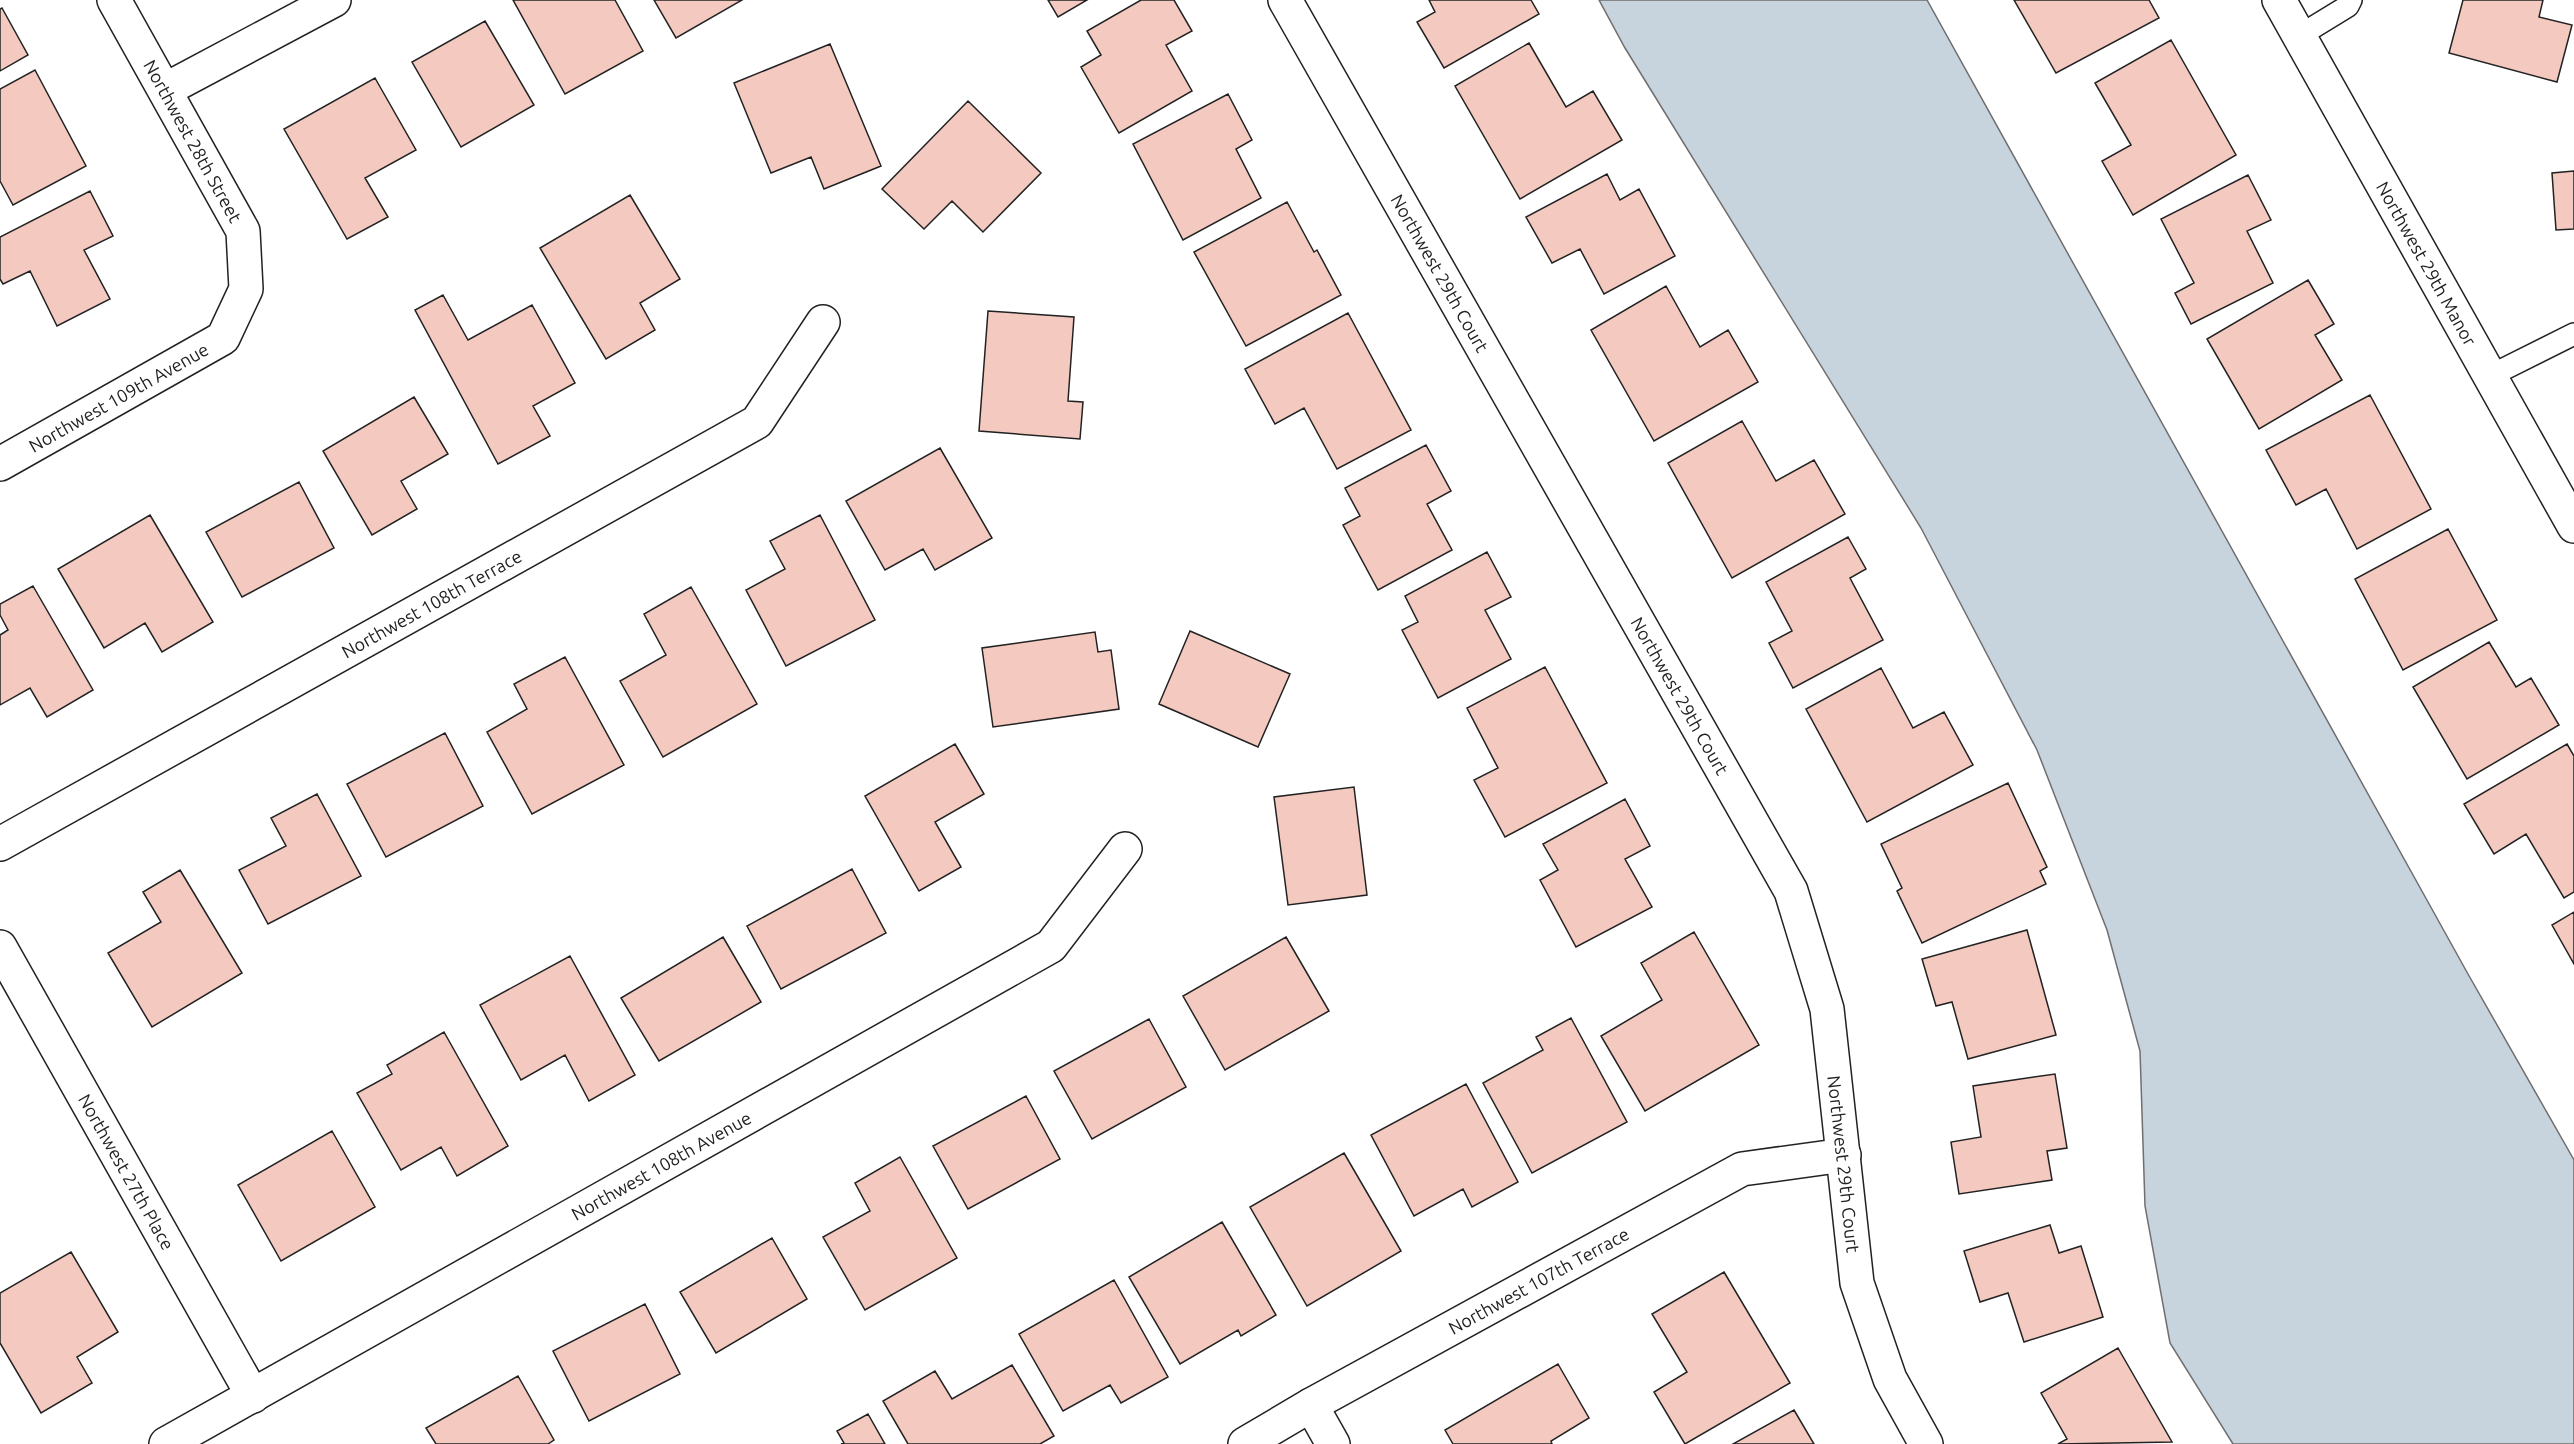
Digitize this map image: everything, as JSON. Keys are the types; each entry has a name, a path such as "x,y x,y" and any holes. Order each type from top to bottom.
{"street":[{"name":"Northwest 28th Street","path":"114,0 243,231 246,289"},
{"path":"165,90 334,0"},
{"name":"Northwest 29th Court","path":"1285,0 1791,891 1827,1009 1857,1282 1890,1379 1926,1444"},
{"name":"Northwest 29th Manor","path":"2278,0 2574,526"},
{"name":"Northwest 109th Avenue","path":"0,464 223,338 246,289"},
{"name":"Northwest 108th Terrace","path":"0,844 757,422 823,322"},
{"name":"Northwest 108th Avenue","path":"166,1444 1052,946 1125,849"},
{"name":"Northwest 27th Place","path":"0,947 253,1396"},
{"name":"Northwest 107th Terrace","path":"1245,1444 1311,1405 1742,1168 1844,1155"},
{"path":"1311,1405 1333,1444"}],"lane":[{"path":"2299,36 2348,6 2351,0"},
{"path":"2490,376 2574,334"}],"shaded area":[{"path":"1599,0 1927,0 2468,974 2574,1160 2574,1444 2233,1444 2170,1343 2145,1206 2140,1051 2107,930 2037,750 1921,528 1625,48"}],"building":[{"path":"513,0 615,0 643,51 565,94"},
{"path":"654,0 742,0 676,38"},
{"path":"1048,0 1087,0 1058,17"},
{"path":"1141,0 1174,0 1192,31 1166,45 1192,91 1119,133 1081,67 1101,55 1087,31"},
{"path":"1429,0 1531,0 1539,14 1444,68 1417,22 1435,12"},
{"path":"2014,0 2149,0 2159,18 2056,73"},
{"path":"2463,0 2543,0 2539,17 2572,25 2557,82 2449,53"},
{"path":"2,8 28,55 0,71 0,9"},
{"path":"485,21 534,105 461,147 412,62"},
{"path":"2171,40 2236,155 2133,215 2102,161 2131,145 2095,83"},
{"path":"1529,43 1566,107 1593,91 1622,140 1520,199 1455,86"},
{"path":"830,44 881,166 824,189 811,157 771,173 734,83"},
{"path":"35,70 86,166 13,205 0,181 0,89"},
{"path":"375,78 416,150 365,178 388,217 347,239 284,129"},
{"path":"1228,94 1252,140 1236,149 1261,198 1183,240 1133,144"},
{"path":"968,101 1041,173 983,232 952,201 924,229 882,189"},
{"path":"2574,171 2574,229 2556,230 2552,173"},
{"path":"1607,174 1620,200 1639,189 1675,256 1604,294 1580,249 1552,263 1526,217"},
{"path":"2248,175 2271,220 2247,231 2273,283 2191,324 2175,293 2194,283 2161,219"},
{"path":"90,191 113,236 84,250 110,299 57,326 30,271 3,284 0,279 0,237"},
{"path":"630,195 680,279 640,303 655,330 606,359 540,248"},
{"path":"1287,202 1314,252 1317,250 1341,295 1246,346 1194,252"},
{"path":"2308,280 2334,324 2315,335 2342,380 2259,429 2207,339"},
{"path":"1666,286 1700,347 1728,330 1758,382 1654,441 1591,330"},
{"path":"443,295 468,340 532,305 575,383 533,406 550,436 498,464 415,310"},
{"path":"988,311 1074,317 1068,401 1083,402 1080,439 979,431"},
{"path":"1348,313 1411,430 1337,469 1304,408 1275,424 1245,369"},
{"path":"2370,395 2431,509 2357,549 2326,489 2296,505 2266,450"},
{"path":"414,397 448,454 401,481 417,509 372,535 323,451"},
{"path":"1742,421 1776,481 1814,460 1845,514 1732,578 1668,463"},
{"path":"1426,445 1451,491 1427,504 1452,550 1378,590 1343,525 1360,516 1345,488"},
{"path":"940,448 992,538 935,570 923,549 885,570 846,501"},
{"path":"299,482 334,548 242,597 206,532"},
{"path":"150,515 213,622 162,652 145,623 104,648 58,569"},
{"path":"820,515 875,620 786,666 746,590 785,569 770,541"},
{"path":"2448,529 2497,620 2403,670 2355,579"},
{"path":"1848,537 1866,569 1850,578 1883,640 1793,688 1769,643 1792,631 1766,582"},
{"path":"1487,552 1511,597 1485,610 1511,659 1438,698 1402,630 1418,622 1405,596"},
{"path":"33,586 93,690 47,717 30,688 0,705 0,635 8,630 0,615 0,604"},
{"path":"691,587 757,704 663,757 620,681 666,655 644,614"},
{"path":"1190,631 1290,674 1258,747 1159,704"},
{"path":"1095,632 1098,652 1111,650 1119,709 993,727 982,648"},
{"path":"2489,642 2516,687 2531,678 2559,725 2467,779 2413,687"},
{"path":"565,657 624,765 532,814 487,732 527,709 514,684"},
{"path":"1545,667 1607,783 1505,837 1474,780 1498,768 1467,708"},
{"path":"1881,668 1913,728 1944,712 1973,765 1867,822 1806,709"},
{"path":"445,733 483,806 386,857 347,784"},
{"path":"955,744 984,794 935,822 961,867 919,891 865,796"},
{"path":"2567,744 2574,756 2574,892 2564,898 2526,834 2494,854 2464,804"},
{"path":"2008,783 2047,867 2040,871 2046,884 1922,943 1897,891 1902,888 1881,844"},
{"path":"1354,787 1367,895 1288,905 1274,797"},
{"path":"317,794 361,876 268,924 239,870 286,846 271,818"},
{"path":"1625,799 1650,846 1625,859 1652,907 1576,947 1540,880 1558,870 1543,844"},
{"path":"852,869 886,933 781,989 747,926"},
{"path":"180,870 242,973 152,1027 108,953 161,922 143,892"},
{"path":"2574,912 2574,964 2552,925"},
{"path":"2027,930 2056,1035 1968,1059 1952,1002 1936,1006 1922,959"},
{"path":"1694,932 1759,1045 1645,1111 1601,1036 1662,1000 1641,963"},
{"path":"723,937 761,1002 659,1061 621,998"},
{"path":"1286,937 1329,1011 1225,1070 1183,996"},
{"path":"570,956 635,1075 589,1101 565,1055 521,1080 480,1005"},
{"path":"1571,1018 1627,1122 1532,1173 1483,1083 1543,1050 1536,1037"},
{"path":"1149,1019 1186,1087 1092,1139 1054,1071"},
{"path":"444,1032 508,1146 457,1176 441,1147 401,1170 357,1093 392,1074 387,1065"},
{"path":"2055,1074 2067,1148 2047,1151 2052,1180 1959,1194 1951,1142 1981,1137 1973,1086"},
{"path":"1466,1084 1518,1182 1472,1207 1463,1189 1414,1216 1371,1135"},
{"path":"1026,1096 1060,1159 968,1209 933,1146"},
{"path":"332,1131 375,1207 281,1261 238,1185"},
{"path":"1344,1153 1401,1251 1307,1306 1250,1207"},
{"path":"900,1157 957,1258 865,1310 823,1237 870,1211 855,1183"},
{"path":"1222,1222 1276,1315 1241,1336 1238,1330 1180,1364 1129,1277"},
{"path":"2050,1225 2059,1253 2081,1246 2103,1317 2024,1342 2008,1293 1980,1302 1964,1251"},
{"path":"772,1238 807,1299 716,1353 680,1292"},
{"path":"71,1252 118,1332 77,1357 92,1383 41,1413 0,1343 0,1293"},
{"path":"1724,1272 1790,1383 1685,1444 1654,1392 1687,1372 1652,1314"},
{"path":"1114,1280 1168,1377 1121,1403 1110,1385 1063,1411 1019,1334"},
{"path":"645,1304 680,1374 589,1421 553,1351"},
{"path":"2118,1348 2172,1442 2058,1444 2067,1439 2041,1393"},
{"path":"1558,1364 1589,1418 1551,1441 1552,1444 1453,1444 1445,1430"},
{"path":"1012,1365 1054,1436 1040,1444 908,1444 883,1401 935,1371 952,1399"},
{"path":"518,1376 554,1440 548,1444 436,1444 426,1428"},
{"path":"1794,1410 1814,1444 1733,1444"},
{"path":"868,1414 885,1444 841,1444 844,1443 837,1431"}]}
